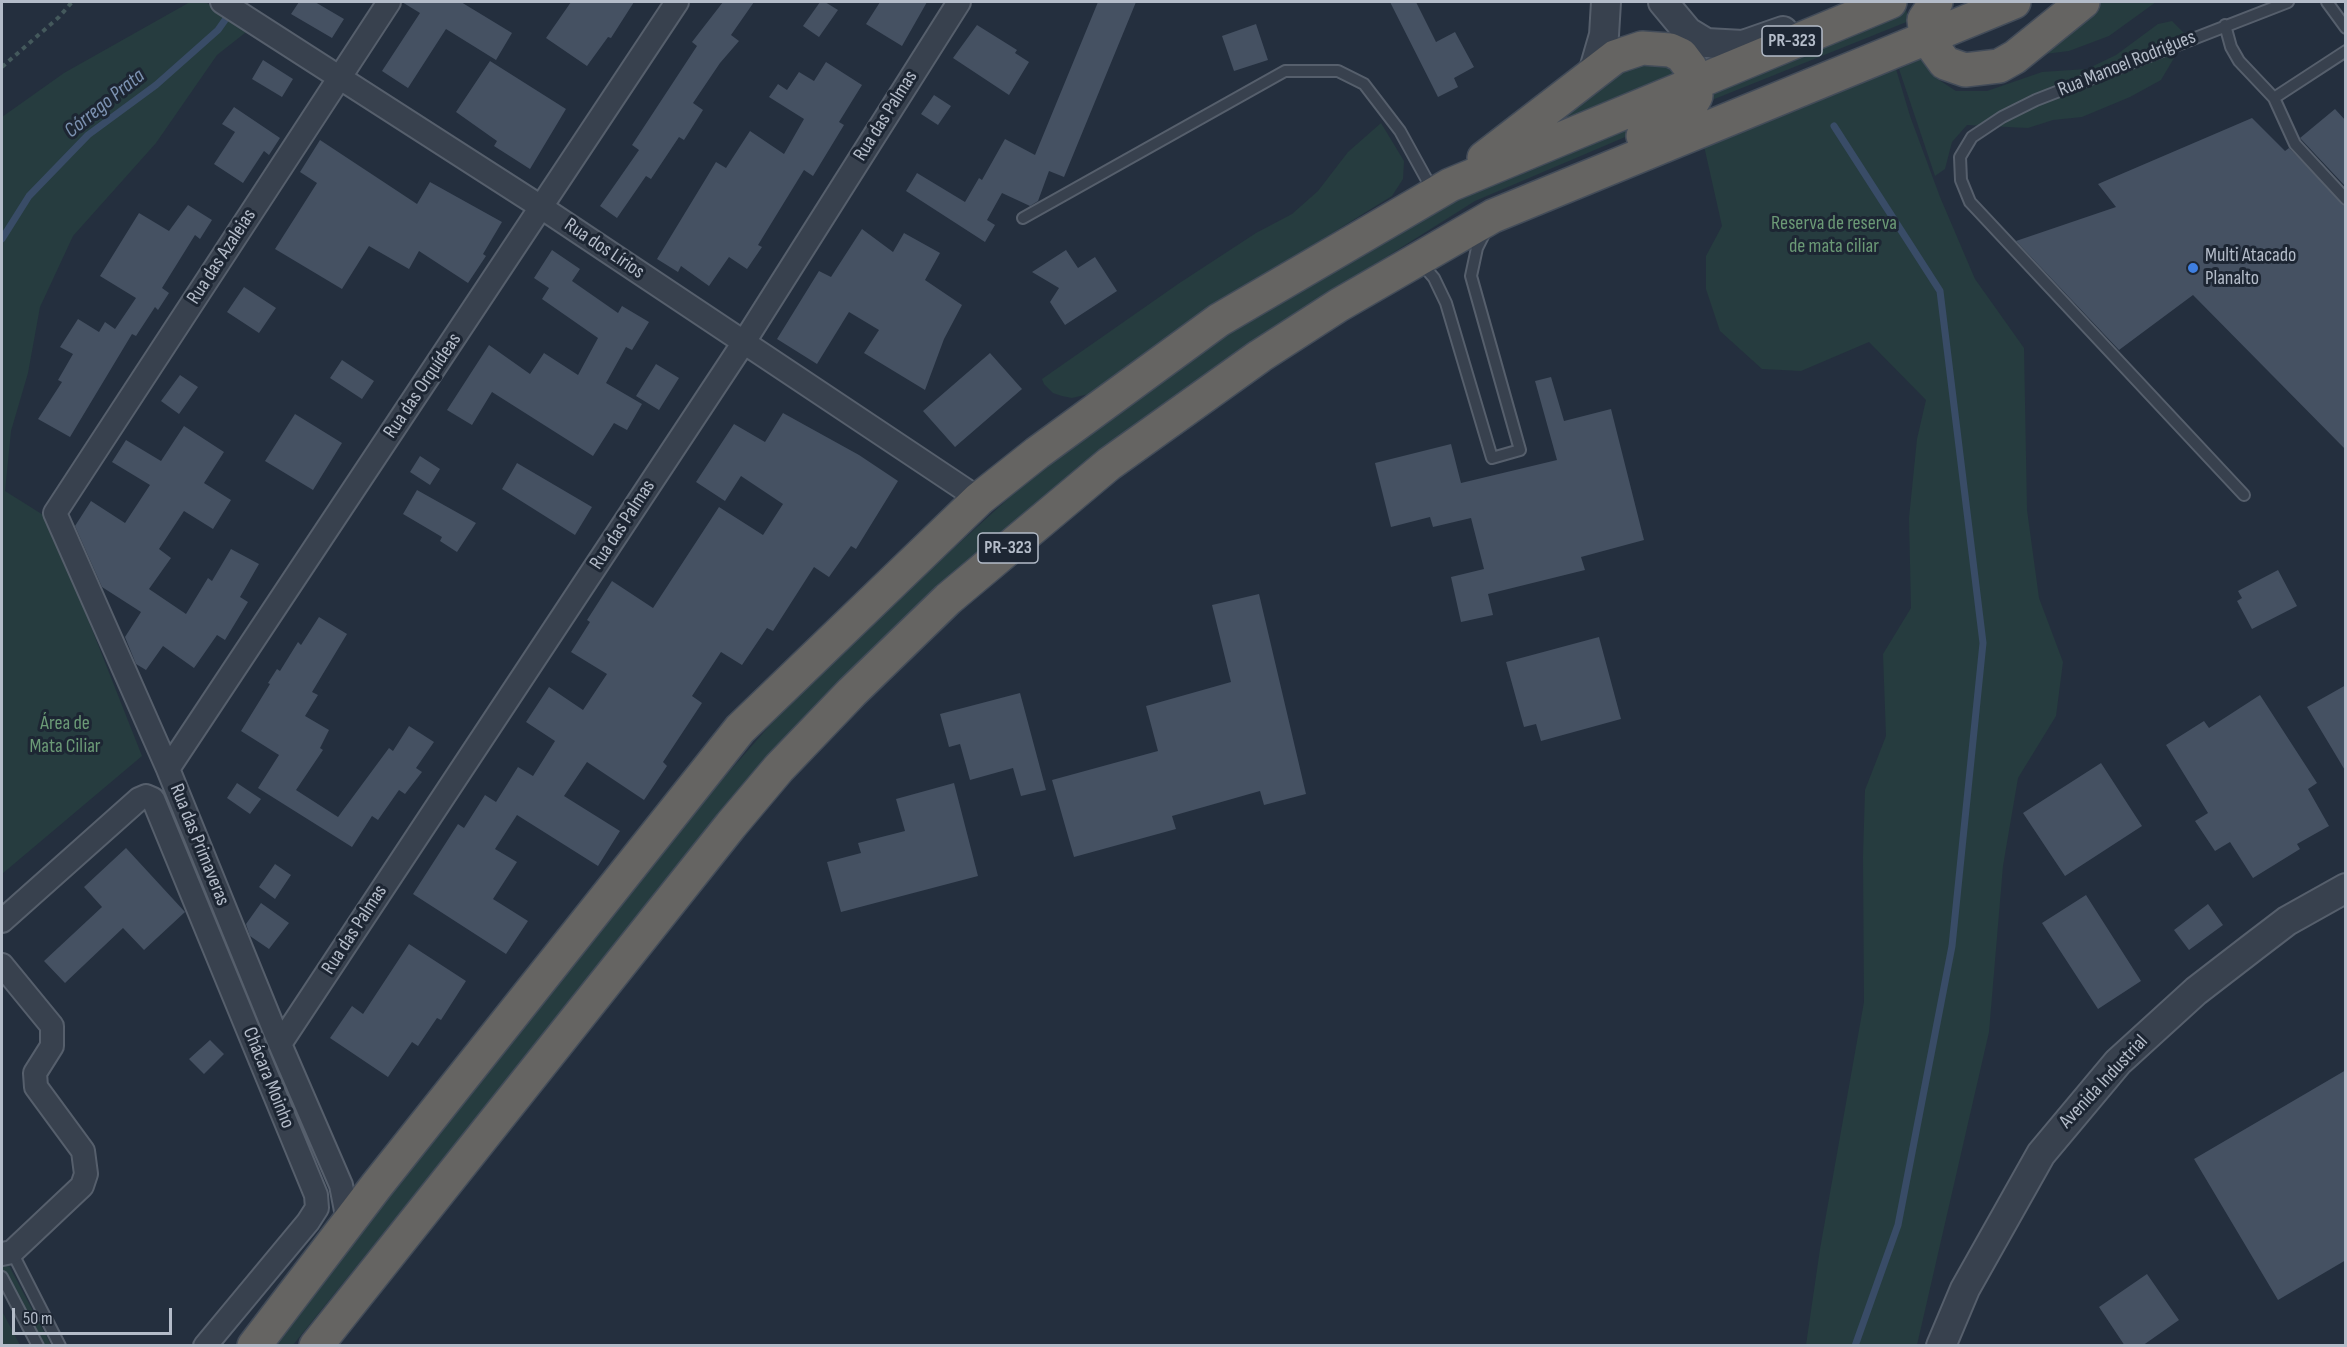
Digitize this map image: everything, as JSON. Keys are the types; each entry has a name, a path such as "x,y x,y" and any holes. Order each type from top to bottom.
{"highway":[{"path":"1936,2 1924,20 1926,37 1945,63 1965,70 1981,70 1998,66 2014,57 2083,2"},
{"name":"PR-323","path":"316,1346 731,825 779,768 852,692 954,594 1109,464 1260,356 1339,305 1419,261 1493,216 2014,2"},
{"name":"PR-323","path":"254,1346 348,1221 740,729 979,499 1037,453 1219,320 1442,189 1878,6"},
{"path":"1442,189 1615,57 1642,48 1658,47 1681,55 1690,67 1695,81 1696,96 1691,105 1680,114 1493,216"}],"street":[{"name":"Rua das Azaleias","path":"56,513 389,2"},
{"name":"Rua das Orquídeas","path":"168,769 677,2"},
{"name":"Rua das Palmas","path":"280,1044 744,342 959,2"},
{"path":"1593,73 1604,35 1606,2"},
{"path":"1663,2 1688,32 1706,43 1743,45 1851,8 1878,6"},
{"name":"Rua dos Lírios","path":"231,7 541,207 979,499"},
{"name":"Rua das Primaveras","path":"56,513 168,769 280,1044 345,1194 348,1221"},
{"name":"Chácara Moinho","path":"2,921 139,799 153,799 316,1195 317,1208 308,1222 205,1346"},
{"name":"Avenida Industrial","path":"1941,1346 1965,1289 2041,1154 2062,1124 2118,1062 2196,991 2287,921 2346,888"},
{"path":"2,966 52,1026 52,1046 35,1072 36,1087 83,1151 86,1174 82,1186 7,1253"},
{"path":"338,1178 377,1185"}],"lane":[{"name":"Rua Manoel Rodrigues","path":"2244,495 1970,202 1961,180 1960,157 1972,137 2002,117 2036,100 2288,2"},
{"path":"2327,2 2346,28"},
{"path":"2225,25 2231,47 2239,61 2274,98 2295,144 2346,199"},
{"path":"2274,98 2346,51"},
{"path":"1023,218 1285,71 1338,71 1364,84 1442,189"},
{"path":"1419,261 1430,271 1446,303 1492,458 1520,450 1475,298 1472,276 1477,248 1493,216"},
{"path":"7,1253 60,1346"},
{"path":"2,1277 38,1346"}],"path":[{"path":"2,67 59,17 72,2"}],"green space":[{"name":"Área de Mata Ciliar","path":"190,2 205,2 250,29 217,55 156,143 73,236 40,307 28,373 11,431 5,491 48,518 142,756 2,874 2,117 64,73"},
{"path":"2099,2 2156,2 2109,36 2069,51 2037,55"},
{"path":"1906,9 1909,21 1707,102 1710,95 1836,37"},
{"path":"2172,21 2187,36 2161,80 2130,97 2082,117 2053,120 2028,128 1967,125 1952,142 1945,169 1935,176 1899,69 1921,59 1936,78 1956,91 1987,91 2042,72 2087,69 2116,55 2158,24"},
{"path":"1636,64 1669,64 1679,77 1525,144 1587,92"},
{"name":"Reserva de reserva de mata ciliar","path":"1896,69 1910,116 1940,197 1975,279 2024,348 2027,510 2039,598 2063,662 2056,716 2018,778 2003,866 1989,1032 1917,1345 1806,1345 1820,1249 1864,1002 1865,790 1886,736 1883,654 1911,608 1909,518 1917,439 1926,400 1869,342 1801,371 1762,369 1720,331 1706,289 1706,256 1722,226 1704,146"},
{"path":"1675,101 1644,129 1475,201 1315,302 1047,494 950,576 866,654 797,727 718,818 293,1345 269,1346 699,806 785,708 857,636 1032,477 1122,406 1220,337 1413,219"},
{"path":"1381,123 1404,161 1403,179 1392,196 1237,292 1093,393 1072,398 1053,393 1044,384 1042,379 1178,284 1256,233 1292,214 1318,191 1348,152"},
{"path":"2,1260 7,1262 51,1345 41,1345 2,1272"},
{"path":"2,1311 20,1345 2,1345"}],"building":[{"path":"299,2 315,2 344,19 332,38 291,14"},
{"path":"402,2 461,2 512,33 496,60 446,29 408,88 382,71 420,13"},
{"path":"571,2 634,2 611,38 608,37 587,66 546,38"},
{"path":"723,2 754,2 731,35 739,41 720,63 693,103 703,110 684,140 679,137 651,179 646,176 617,218 600,206 639,150 632,145 697,46 692,42"},
{"path":"820,2 825,2 838,10 819,37 803,26"},
{"path":"880,2 927,2 902,46 866,24"},
{"path":"1098,2 1136,2 1064,177 1049,171 1038,201 1030,206 1002,193 987,220 995,225 985,242 906,191 917,173 965,202 979,178 982,180 1005,139 1035,155"},
{"path":"1390,2 1416,2 1436,42 1455,32 1474,67 1454,78 1458,87 1438,97"},
{"path":"1256,24 1268,60 1234,71 1222,36"},
{"path":"977,25 1017,50 1015,53 1029,62 1009,95 953,58"},
{"path":"263,60 293,79 282,97 252,79"},
{"path":"490,61 566,109 530,169 494,146 497,141 456,112"},
{"path":"826,62 862,85 839,122 844,125 813,176 804,170 758,245 762,247 747,269 729,257 709,286 681,266 678,272 657,259 716,162 726,168 750,131 784,154 804,119 769,97 778,84 787,90 799,72 814,81"},
{"path":"934,95 951,106 938,125 921,114"},
{"path":"234,107 280,138 269,155 264,151 243,183 214,164 235,132 222,124"},
{"path":"2335,109 2346,121 2346,187 2300,138"},
{"name":"Multi Atacado Planalto","path":"2252,118 2285,151 2289,148 2346,206 2346,450 2193,295 2119,350 2016,241 2116,207 2098,184"},
{"path":"320,140 417,204 430,182 502,222 483,254 486,256 468,283 419,251 409,269 369,246 342,289 275,249 317,183 300,172"},
{"path":"188,205 212,220 200,239 195,235 162,288 169,293 158,310 155,307 136,336 132,334 70,437 38,419 62,382 58,380 73,354 60,347 78,319 99,332 105,322 115,329 136,298 100,276 139,213 169,231"},
{"path":"862,229 893,252 904,233 940,253 925,280 962,305 944,339 925,390 864,353 879,330 849,312 817,364 777,339 819,271 831,277"},
{"path":"552,250 580,269 572,281 618,313 622,306 649,322 632,350 626,347 606,383 642,404 627,430 614,423 593,456 492,392 472,425 447,410 489,345 530,374 544,353 578,375 598,338 542,299 549,288 534,278"},
{"path":"1066,250 1078,268 1095,257 1117,291 1065,325 1050,302 1059,288 1032,272"},
{"path":"244,287 276,308 259,333 227,312"},
{"path":"990,353 1022,389 955,447 923,411"},
{"path":"342,360 374,381 362,399 330,378"},
{"path":"656,364 679,378 659,410 636,396"},
{"path":"180,375 198,387 179,414 161,401"},
{"path":"1551,377 1564,421 1611,409 1644,540 1581,557 1585,570 1488,594 1493,615 1461,622 1451,577 1484,569 1471,518 1433,527 1430,517 1391,527 1375,463 1451,444 1461,483 1557,460 1535,381"},
{"path":"783,413 859,455 898,481 856,549 851,546 829,577 814,567 773,631 767,628 742,665 721,652 692,696 702,703 663,762 667,766 644,800 587,762 564,796 620,831 598,866 517,815 495,849 517,862 493,899 528,921 506,954 413,894 458,824 464,828 485,795 496,802 518,767 533,776 555,741 526,722 549,687 583,710 607,674 571,652 590,622 587,620 612,581 653,608 719,507 763,535 783,504 741,476 725,501 696,482 734,424 765,442"},
{"path":"295,414 342,443 313,490 265,461"},
{"path":"184,426 224,452 204,483 231,500 213,529 184,511 159,549 171,558 149,589 186,614 208,578 212,581 231,549 259,564 240,597 248,602 225,640 217,635 194,668 163,646 146,670 136,664 125,637 141,612 102,587 75,526 91,501 125,523 150,485 112,462 126,440 161,461"},
{"path":"420,456 440,469 430,485 410,472"},
{"path":"517,463 592,507 575,535 502,489"},
{"path":"417,490 476,523 457,552 440,541 442,537 403,514"},
{"path":"2278,570 2297,606 2252,629 2237,601 2242,598 2238,591"},
{"path":"1259,594 1306,794 1264,805 1260,791 1172,816 1176,829 1074,857 1052,780 1158,751 1146,706 1231,682 1212,605"},
{"path":"319,617 347,634 312,692 318,695 305,716 329,730 320,748 323,750 296,790 338,817 389,748 393,751 409,726 434,742 416,768 422,772 405,794 399,790 378,820 372,816 352,847 258,788 279,755 241,731 277,669 280,671 298,642 301,645"},
{"path":"1599,637 1621,719 1541,741 1536,724 1524,727 1506,662"},
{"path":"2346,685 2346,772 2307,707"},
{"path":"1020,693 1046,790 1021,796 1013,768 970,780 960,744 949,747 940,714"},
{"path":"2260,695 2317,783 2308,789 2329,826 2297,844 2300,849 2253,878 2230,842 2215,851 2195,821 2208,813 2166,745 2204,721 2209,728"},
{"path":"2101,763 2142,826 2065,876 2023,813"},
{"path":"237,783 261,799 250,814 227,798"},
{"path":"954,783 978,876 841,912 827,862 861,853 858,843 905,831 896,799"},
{"path":"126,848 185,912 144,950 123,928 65,983 44,961 102,907 84,887"},
{"path":"275,864 291,875 275,899 259,887"},
{"path":"2086,895 2141,981 2098,1009 2042,923"},
{"path":"261,903 289,923 269,949 250,936 246,924"},
{"path":"2208,904 2223,925 2189,950 2174,930"},
{"path":"409,944 466,981 441,1020 437,1018 418,1046 412,1042 388,1077 330,1038 352,1006 363,1014"},
{"path":"210,1040 224,1054 204,1074 189,1059"},
{"path":"2346,1070 2346,1260 2278,1300 2194,1159"},
{"path":"2147,1274 2179,1320 2142,1346 2125,1346 2099,1307"}],"waterway":[{"name":"Córrego Prata","path":"2,239 29,196 88,135 156,85 218,30 230,13"},
{"path":"1834,126 1940,291 1983,643 1952,946 1898,1225 1855,1346"}],"place":[{"name":"Multi Atacado Planalto","path":"2193,268"}]}
